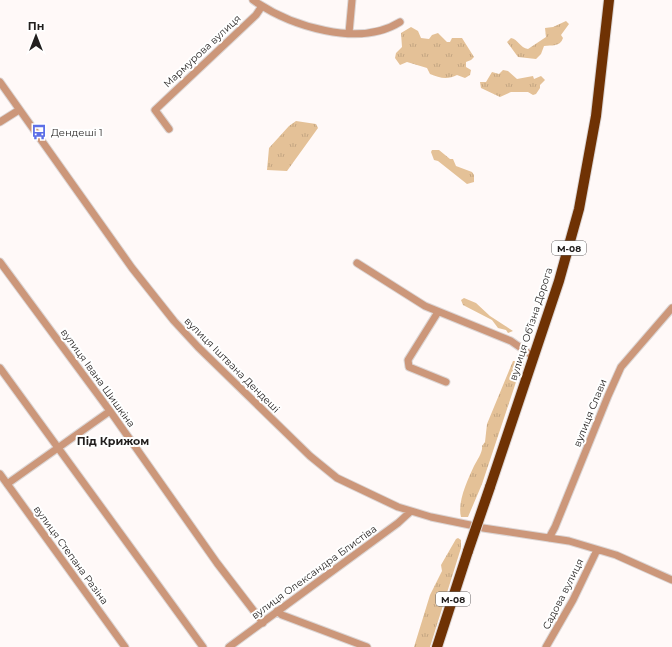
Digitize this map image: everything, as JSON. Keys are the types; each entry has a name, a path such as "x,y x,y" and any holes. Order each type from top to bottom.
{"highway":[{"name":"вулиця Обʼїзна Дорога","path":"437,647 534,357 570,244 579,209 596,116 609,0"}],"street":[{"path":"253,0 262,6 310,27 349,33 377,31 393,27 400,22"},
{"path":"349,33 352,0"},
{"name":"Мармурова вулиця","path":"169,128 155,110 256,15 262,6"},
{"name":"вулиця Іштвана Дендеші","path":"0,82 146,287 198,348 324,468 345,482 410,512 470,525"},
{"path":"0,122 19,110"},
{"name":"вулиця Івана Шишкіна","path":"0,262 110,411 213,557 263,623"},
{"path":"357,263 396,289 438,312 511,341 534,357"},
{"name":"вулиця Слави","path":"549,538 556,527 621,367 672,308"},
{"path":"438,312 408,360 408,363 409,367 446,382"},
{"path":"0,368 202,647"},
{"path":"7,484 110,411"},
{"name":"вулиця Степана Разіна","path":"0,474 125,647"},
{"name":"вулиця Олександра Блистіва","path":"229,647 398,523 410,512"},
{"path":"484,528 569,541 616,555 672,580"},
{"name":"Садова вулиця","path":"546,647 573,600 597,550"},
{"path":"277,611 282,615 368,647"}],"green space":[{"path":"566,21 569,24 561,35 563,38 562,41 555,45 544,46 541,54 536,59 518,57 507,42 511,38 528,49 546,37 545,28 553,27"},
{"path":"411,27 418,31 421,38 429,39 432,35 438,33 447,42 450,42 452,38 462,38 474,57 466,62 466,67 471,70 470,75 465,78 457,75 450,78 437,77 430,74 427,68 407,62 400,65 395,58 396,53 402,47 401,33"},
{"path":"503,70 508,71 517,79 533,76 534,79 541,76 545,80 540,85 540,88 536,94 533,95 528,92 511,92 500,97 481,88 480,82 486,82 492,72 499,74"},
{"path":"296,121 316,124 318,128 287,171 267,170 269,148 289,126"},
{"path":"432,150 439,150 450,159 453,159 456,166 472,172 474,175 474,182 467,184 438,161 434,160 431,152"},
{"path":"464,298 476,303 490,316 513,331 508,333 506,330 498,328 492,320 463,305 461,300"},
{"path":"524,359 524,364 518,376 482,484 468,517 461,517 460,505 469,477 485,442 487,424 513,361 520,361"},
{"path":"458,538 461,540 461,548 430,647 414,647 430,595 442,571 441,565"}],"place":[{"name":"Дендеші 1","path":"39,132"}],"district":[{"name":"Під Крижом","path":"113,441"}]}
